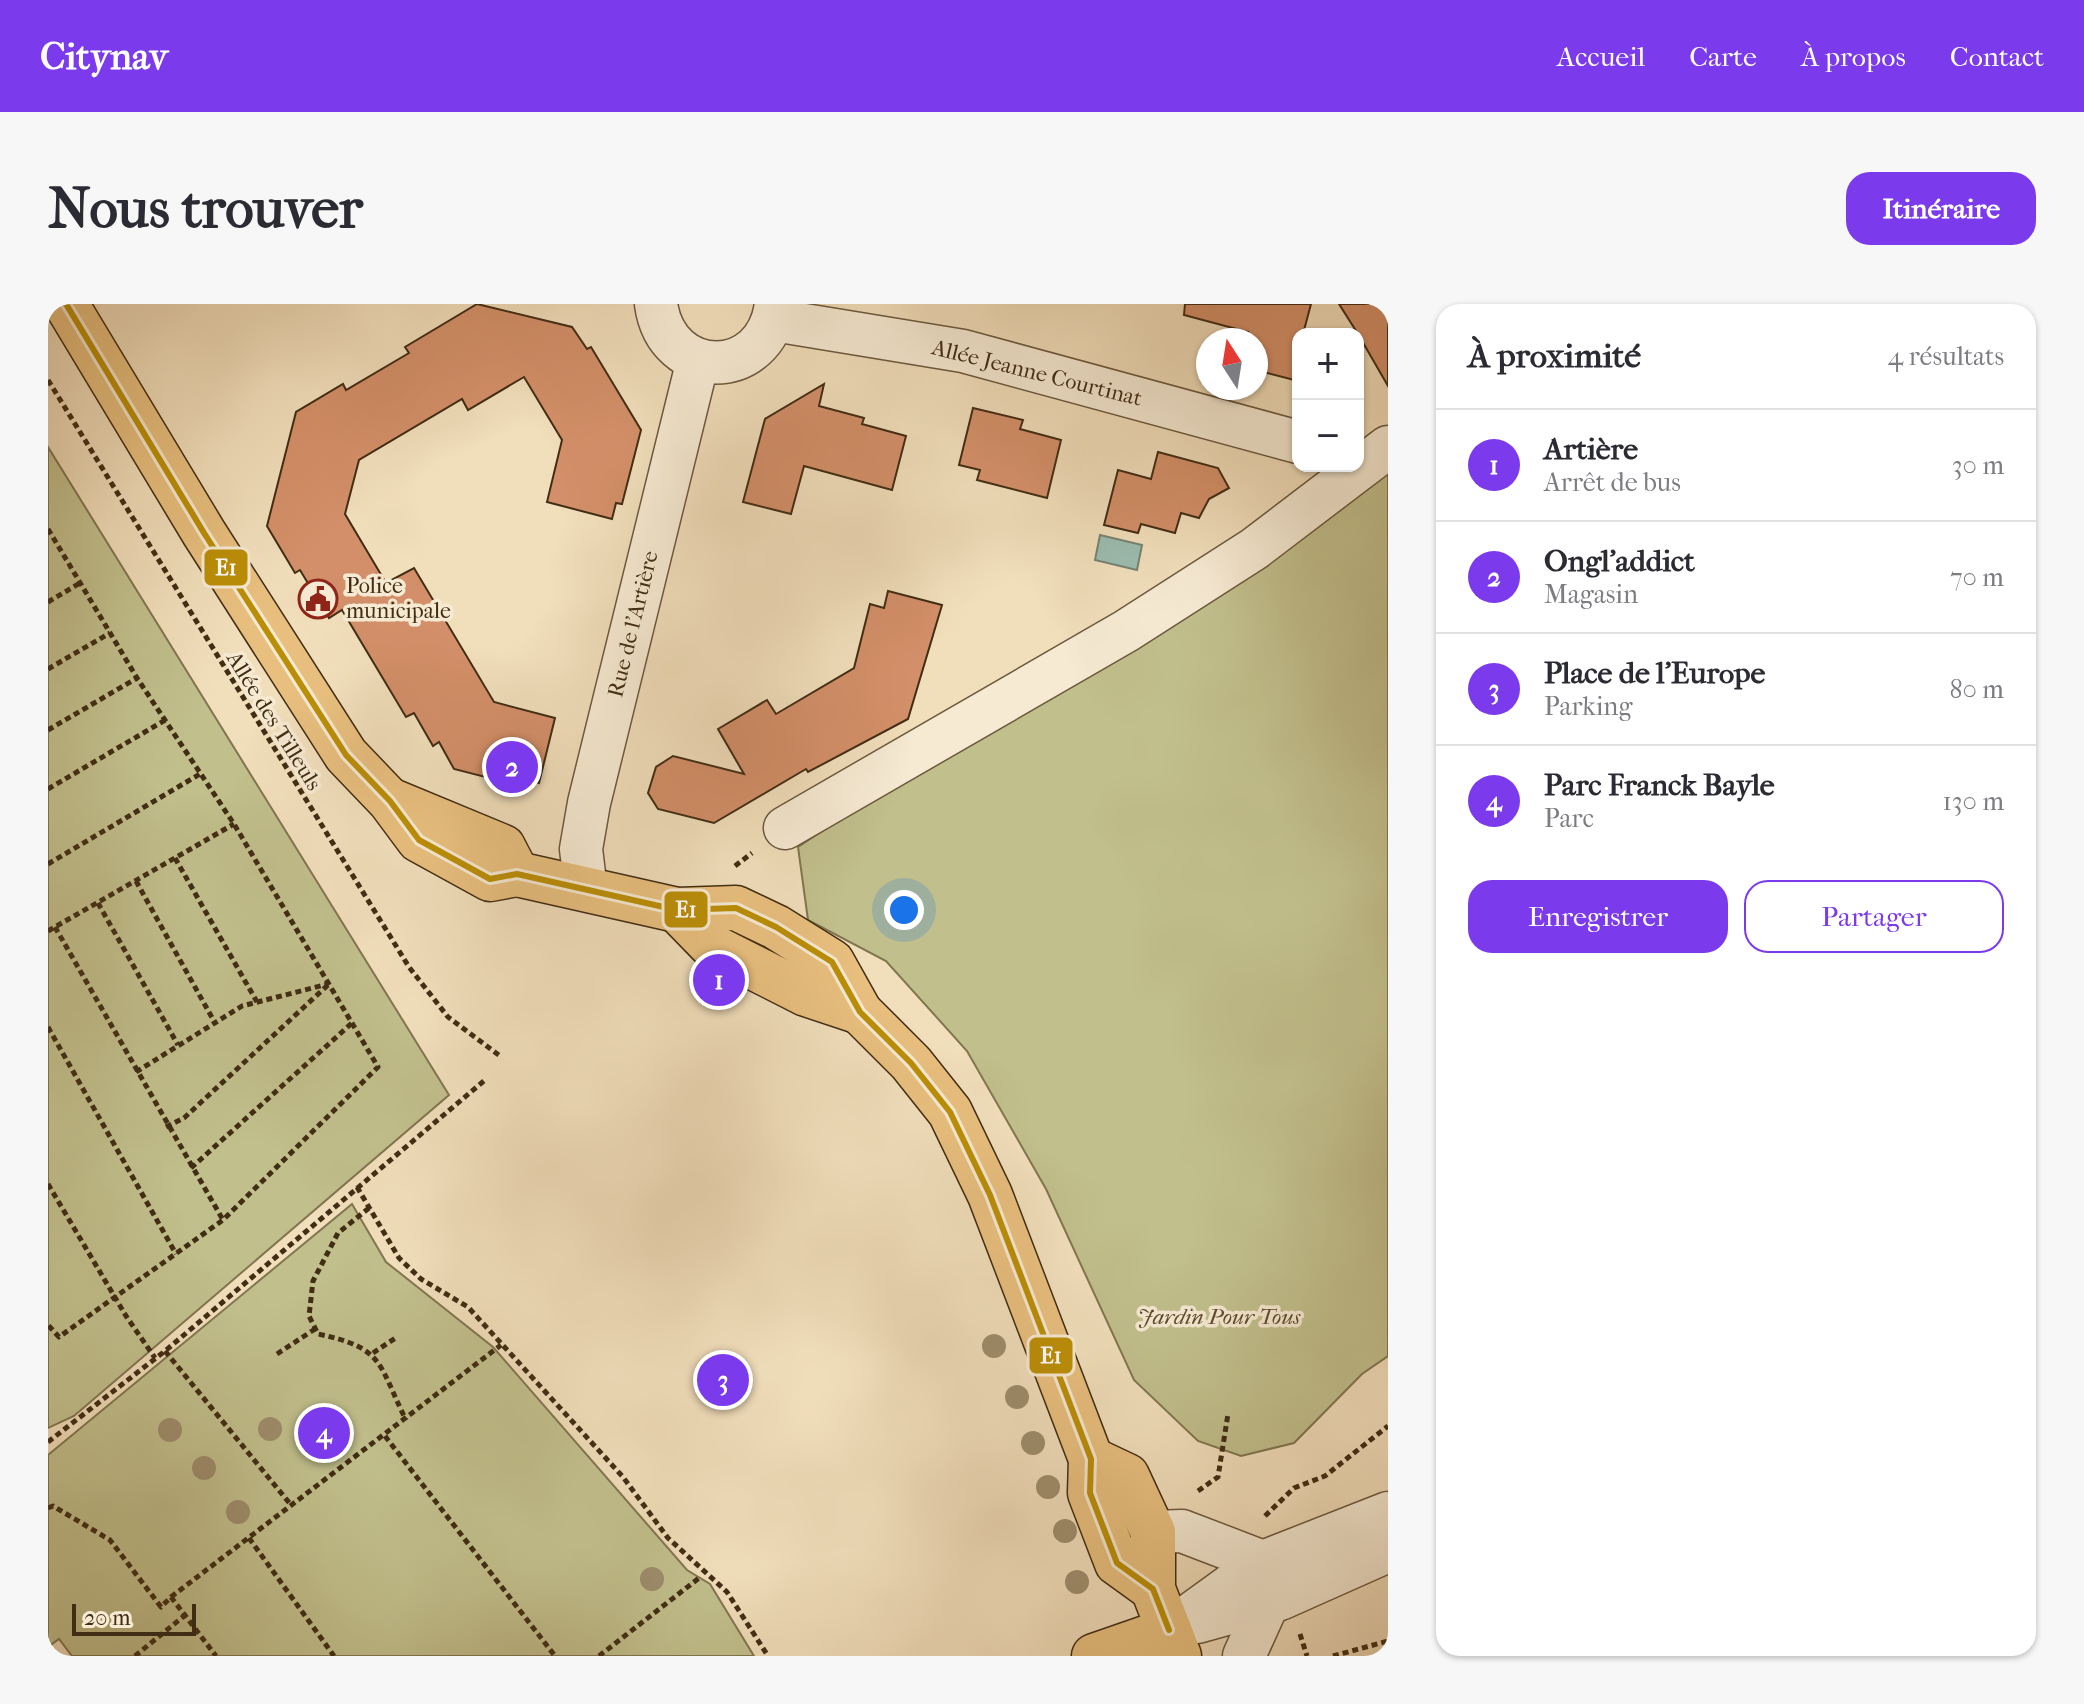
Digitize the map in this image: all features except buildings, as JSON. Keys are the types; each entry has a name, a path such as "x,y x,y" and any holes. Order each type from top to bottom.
{"main road":[{"path":"66,304 301,688 346,755 390,801 419,840 490,879 517,874 677,910 713,947 806,994 860,1012 911,1063 950,1112 990,1195 1091,1459 1090,1493 1117,1563 1153,1589"},
{"path":"1091,1459 1127,1476 1153,1532 1153,1589 1165,1647 1094,1656"}],"street":[{"path":"656,304 658,321 667,338 681,352 698,360 716,363 752,351 765,337 775,312"},
{"name":"Allée Jeanne Courtinat","path":"775,312 963,351 1292,440"},
{"name":"Rue de l'Artière","path":"586,890 581,849 589,803 698,360"},
{"path":"785,828 1126,631 1254,549 1372,455"},
{"path":"1165,1647 1267,1575 1388,1513"},
{"path":"1153,1532 1182,1531 1267,1575 1388,1551"},
{"path":"1244,1656 1267,1575"}],"path":[{"name":"Allée des Tilleuls","path":"48,380 409,967 448,1017 500,1056"},
{"path":"48,529 51,541 137,678 234,824 378,1067 223,1220 59,1337 48,1325"},
{"path":"48,602 80,583"},
{"path":"48,669 110,633"},
{"path":"48,730 137,678"},
{"path":"48,789 167,719"},
{"path":"48,864 200,774"},
{"path":"48,931 234,824"},
{"path":"175,858 257,1002"},
{"path":"136,881 215,1023"},
{"path":"98,903 178,1045"},
{"path":"55,927 166,1127 223,1220"},
{"path":"136,1072 215,1023 257,1002 329,984"},
{"path":"166,1127 184,1118 329,984"},
{"path":"191,1168 352,1023"},
{"path":"48,1027 176,1254"},
{"path":"48,1442 165,1351 485,1080"},
{"path":"48,1184 155,1358"},
{"path":"357,1187 399,1258 421,1279 468,1307 623,1477 668,1538 727,1592 768,1656"},
{"path":"369,1208 338,1233 313,1281 309,1316 318,1334 354,1341 373,1353 406,1420"},
{"path":"277,1354 315,1329"},
{"path":"373,1353 397,1337"},
{"path":"48,1508 53,1506 110,1540 161,1607 501,1345"},
{"path":"165,1351 291,1505"},
{"path":"1153,1532 1187,1499 1218,1477 1228,1414"},
{"path":"1267,1575 1263,1539 1266,1513 1294,1488 1325,1476 1388,1426"},
{"path":"385,1436 555,1656"},
{"path":"249,1538 334,1656"},
{"path":"599,1656 699,1578"},
{"path":"171,1597 216,1656"},
{"path":"135,1656 184,1616"},
{"path":"1333,1656 1388,1641"}],"green space":[{"path":"48,447 449,1095 74,1416 48,1428"},
{"name":"Jardin Pour Tous","path":"1388,447 1388,1356 1362,1374 1294,1443 1241,1456 1198,1441 1134,1380 1046,1189 967,1051 886,961 808,920 798,847 1126,631 1352,472 1364,472 1364,464"},
{"path":"352,1204 386,1262 493,1347 687,1570 710,1584 754,1656 72,1656 59,1639 48,1647 48,1455"}],"water":[{"path":"1100,535 1142,545 1137,570 1095,560"}],"transit line":[{"name":"E1","path":"66,304 204,533 346,755 390,801 419,840 490,879 517,874 677,910 736,908 776,927 832,962 860,1012 911,1063 950,1112 990,1195 1091,1459 1090,1493 1117,1563 1153,1589 1169,1630"}],"place":[{"name":"Police municipale","path":"318,599"},
{"name":"Ongl'addict","path":"512,767"},
{"name":"Artière","path":"719,980"},
{"name":"Place de l'Europe","path":"723,1380"},
{"name":"Parc Franck Bayle","path":"324,1433"}]}
